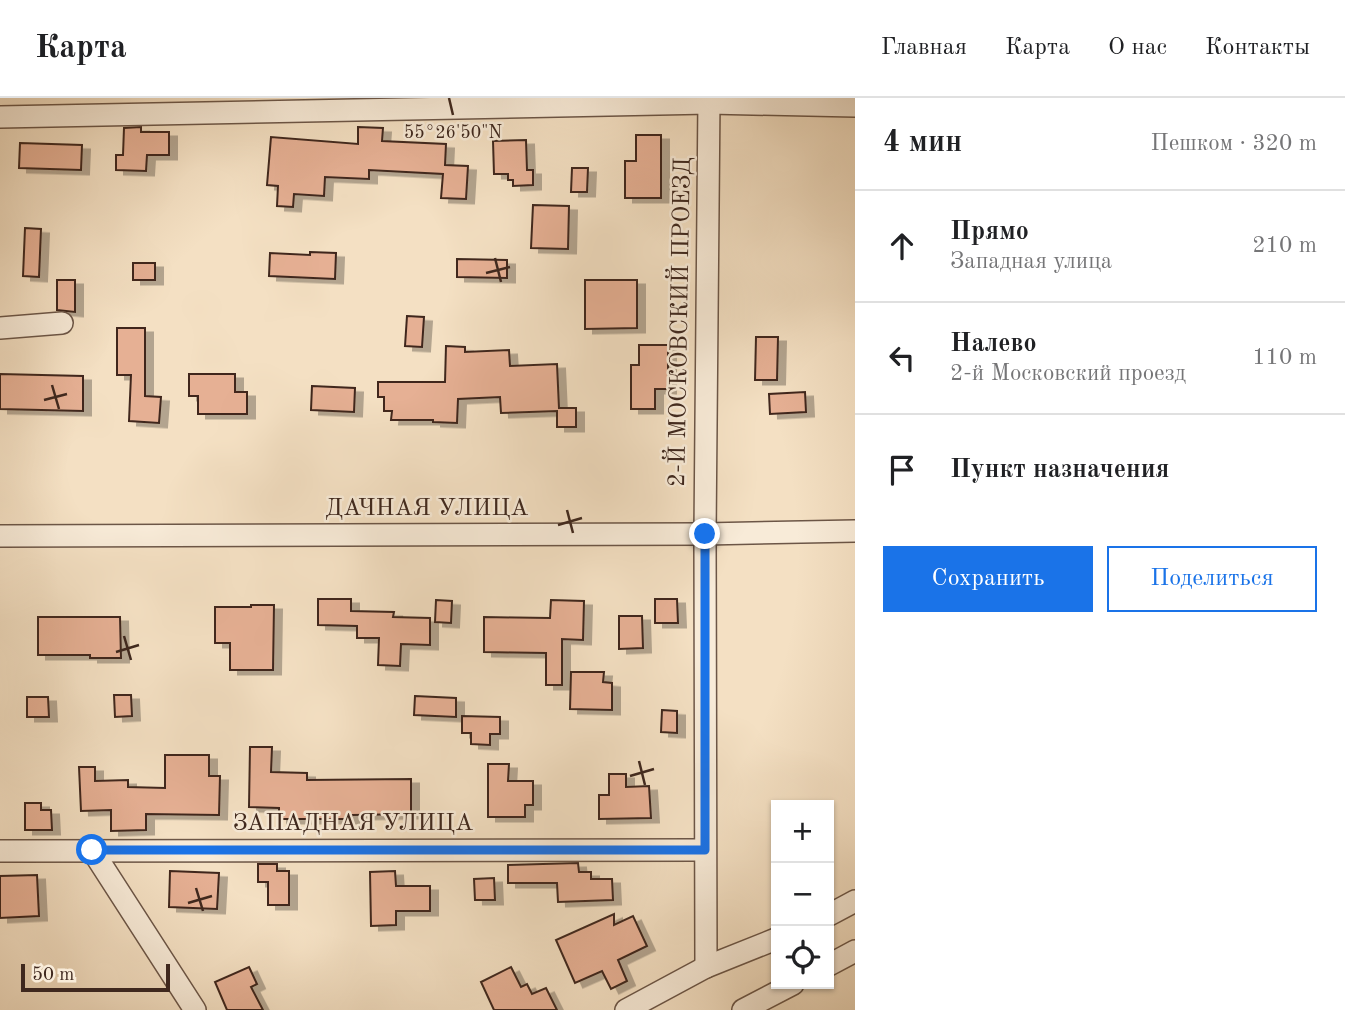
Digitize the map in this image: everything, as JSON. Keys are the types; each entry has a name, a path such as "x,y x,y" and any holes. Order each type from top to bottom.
{"street":[{"path":"0,117 709,100 855,106"},
{"name":"2-Й МОСКОВСКИЙ ПРОЕЗД","path":"706,967 705,534 709,100"},
{"path":"0,328 62,323"},
{"name":"ДАЧНАЯ УЛИЦА","path":"0,536 705,534 855,531"},
{"path":"92,850 195,1010"},
{"name":"ЗАПАДНАЯ УЛИЦА","path":"0,851 705,850"},
{"path":"834,912 855,901"},
{"path":"626,1010 706,967 771,941"},
{"path":"834,962 855,951"},
{"path":"743,1010 783,989"}],"building":[{"path":"141,127 141,132 169,132 169,155 147,155 146,171 116,170 116,155 123,155 124,128"},
{"path":"358,127 383,128 382,141 446,144 445,165 468,166 466,199 441,198 443,174 369,170 369,179 325,177 324,196 294,194 293,207 277,206 278,186 267,185 271,137 358,144"},
{"path":"636,135 661,135 661,198 625,198 625,161 636,161"},
{"path":"526,140 527,170 533,170 533,185 513,186 513,180 508,180 508,174 494,174 493,141"},
{"path":"20,143 82,145 81,170 19,168"},
{"path":"572,168 588,168 587,192 571,192"},
{"path":"533,205 569,206 568,249 531,248"},
{"path":"25,228 41,229 39,277 23,276"},
{"path":"310,252 336,253 335,279 269,276 270,253 310,255"},
{"path":"457,259 507,260 507,278 457,277"},
{"path":"133,263 155,263 155,280 133,280"},
{"path":"57,280 75,280 75,312 57,310"},
{"path":"585,280 637,280 637,328 585,329"},
{"path":"407,316 424,317 422,347 405,346"},
{"path":"117,328 145,328 145,396 161,397 159,423 129,421 131,375 117,375"},
{"path":"756,337 778,337 777,380 755,380"},
{"path":"639,345 668,345 668,389 655,389 655,409 631,409 631,365 639,365"},
{"path":"446,346 465,347 465,352 509,350 510,366 557,364 559,408 576,408 576,427 557,427 557,411 501,413 500,397 458,399 457,423 391,420 392,411 384,411 384,397 378,397 378,382 445,382"},
{"path":"0,374 83,376 83,411 0,409"},
{"path":"189,374 235,374 235,392 247,392 247,414 198,414 198,396 189,396"},
{"path":"312,386 355,388 354,412 311,410"},
{"path":"805,392 806,412 770,414 769,394"},
{"path":"318,599 351,599 351,611 394,612 393,617 430,618 430,645 401,644 400,666 378,665 379,638 357,638 357,626 318,625"},
{"path":"655,599 677,599 678,623 655,623"},
{"path":"436,600 452,601 451,623 435,622"},
{"path":"551,600 584,601 583,640 562,639 562,685 546,685 546,653 484,652 484,617 550,618"},
{"path":"274,605 273,670 230,670 230,643 215,643 215,607"},
{"path":"619,616 642,616 643,648 619,649"},
{"path":"38,617 120,617 121,658 38,655"},
{"path":"571,672 604,672 603,682 612,683 612,710 570,709"},
{"path":"114,695 131,695 132,716 115,717"},
{"path":"415,696 456,698 456,717 414,715"},
{"path":"27,697 48,697 49,717 27,717"},
{"path":"662,710 677,711 677,733 661,732"},
{"path":"462,716 500,717 500,734 490,734 490,745 471,744 471,733 462,733"},
{"path":"250,747 272,747 271,772 307,773 307,780 411,779 411,814 352,815 351,819 279,819 279,808 249,807"},
{"path":"165,755 209,755 209,776 220,776 219,815 146,814 146,830 111,831 111,810 81,811 79,767 95,767 95,781 128,780 128,787 165,788"},
{"path":"488,764 509,764 508,781 533,781 533,805 525,805 525,817 488,817"},
{"path":"609,774 626,774 626,787 649,786 651,818 599,819 599,795 609,795"},
{"path":"25,803 41,803 41,810 51,810 52,830 25,830"},
{"path":"578,863 579,872 591,872 591,879 612,879 613,900 558,902 557,883 508,883 508,865"},
{"path":"258,864 277,864 277,871 289,871 289,905 268,905 268,882 258,882"},
{"path":"170,871 219,873 217,909 169,907"},
{"path":"395,871 396,886 430,886 430,911 396,911 396,925 371,926 370,872"},
{"path":"37,875 39,916 0,918 0,876"},
{"path":"494,878 495,900 475,900 474,879"},
{"path":"614,914 614,925 633,916 647,946 618,960 627,981 611,989 602,971 575,983 556,940"},
{"path":"249,967 257,984 251,987 263,1010 227,1010 215,982"},
{"path":"511,967 521,987 527,984 532,994 546,988 557,1010 494,1010 481,982"}],"route":[{"path":"92,850 705,850 705,534"}]}
